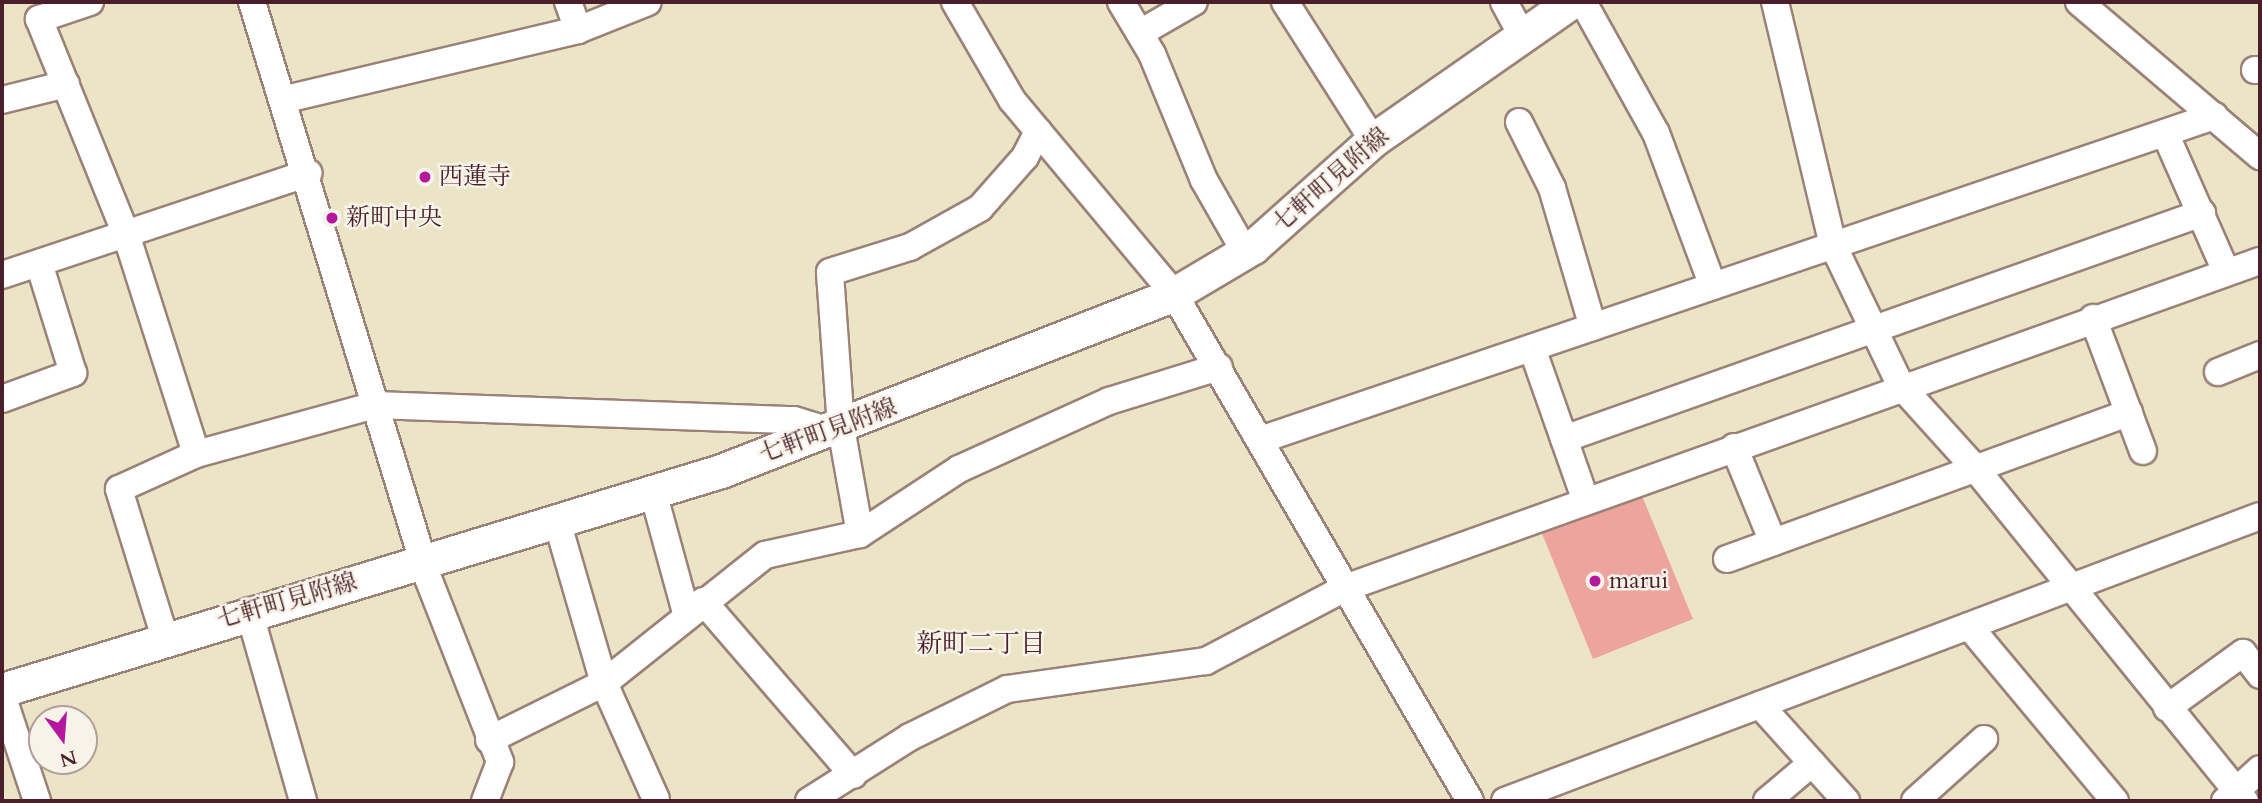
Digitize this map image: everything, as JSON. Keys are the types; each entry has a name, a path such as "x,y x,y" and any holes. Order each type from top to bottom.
{"main road":[{"name":"七軒町見附線","path":"2,692 249,611 423,562 653,492 835,429 1174,294 1245,252 1373,140 1524,39 1571,2"}],"street":[{"path":"90,2 39,19 126,234 196,454"},
{"path":"252,2 286,99 423,562 489,740 500,762 485,801 479,801"},
{"path":"568,2 579,30"},
{"path":"286,99 579,30 648,2"},
{"path":"955,2 975,43 1038,131 1174,294 1470,801"},
{"path":"1121,2 1140,33 1204,180 1245,252"},
{"path":"1140,33 1194,2"},
{"path":"1285,2 1373,140"},
{"path":"1504,2 1524,39"},
{"path":"1583,2 1656,133 1713,286"},
{"path":"1775,2 1833,246 1901,386 1975,468 2072,587 2235,798 2260,769"},
{"path":"2079,2 2260,156"},
{"path":"2,100 66,85"},
{"path":"1261,440 2214,116"},
{"path":"1519,122 1552,188 1594,327"},
{"path":"860,534 835,429 831,272 910,247 980,208 1025,157 1038,131"},
{"path":"2165,133 2226,271"},
{"path":"2,275 308,173"},
{"path":"1564,439 2202,213"},
{"path":"809,801 910,737 1007,689 1206,661 1345,588 1901,386 2260,261"},
{"path":"2,399 74,373 39,263"},
{"path":"2093,318 2143,451"},
{"path":"1532,348 1586,501"},
{"path":"2218,372 2260,355"},
{"path":"489,740 604,683 695,607 765,555 860,534 959,470 1109,401 1219,367"},
{"path":"165,638 119,489 196,454 375,405 757,418 835,429"},
{"path":"1727,559 2129,413"},
{"path":"1734,447 1773,542"},
{"path":"653,492 695,607 853,775"},
{"path":"1506,801 2260,516"},
{"path":"557,521 604,683 656,799"},
{"path":"249,611 303,801"},
{"path":"1969,626 2115,801"},
{"path":"2167,708 2243,653 2260,674"},
{"path":"2,692 37,801"},
{"path":"1760,705 1846,801"},
{"path":"1916,801 1984,739"},
{"path":"1768,801 1812,763"}],"building":[{"path":"1640,491 1693,619 1593,659 1541,531"}],"place":[{"name":"西蓮寺","path":"425,177"},
{"name":"新町中央","path":"332,218"},
{"name":"marui","path":"1595,581"}],"district":[{"name":"新町二丁目","path":"981,644"}]}
